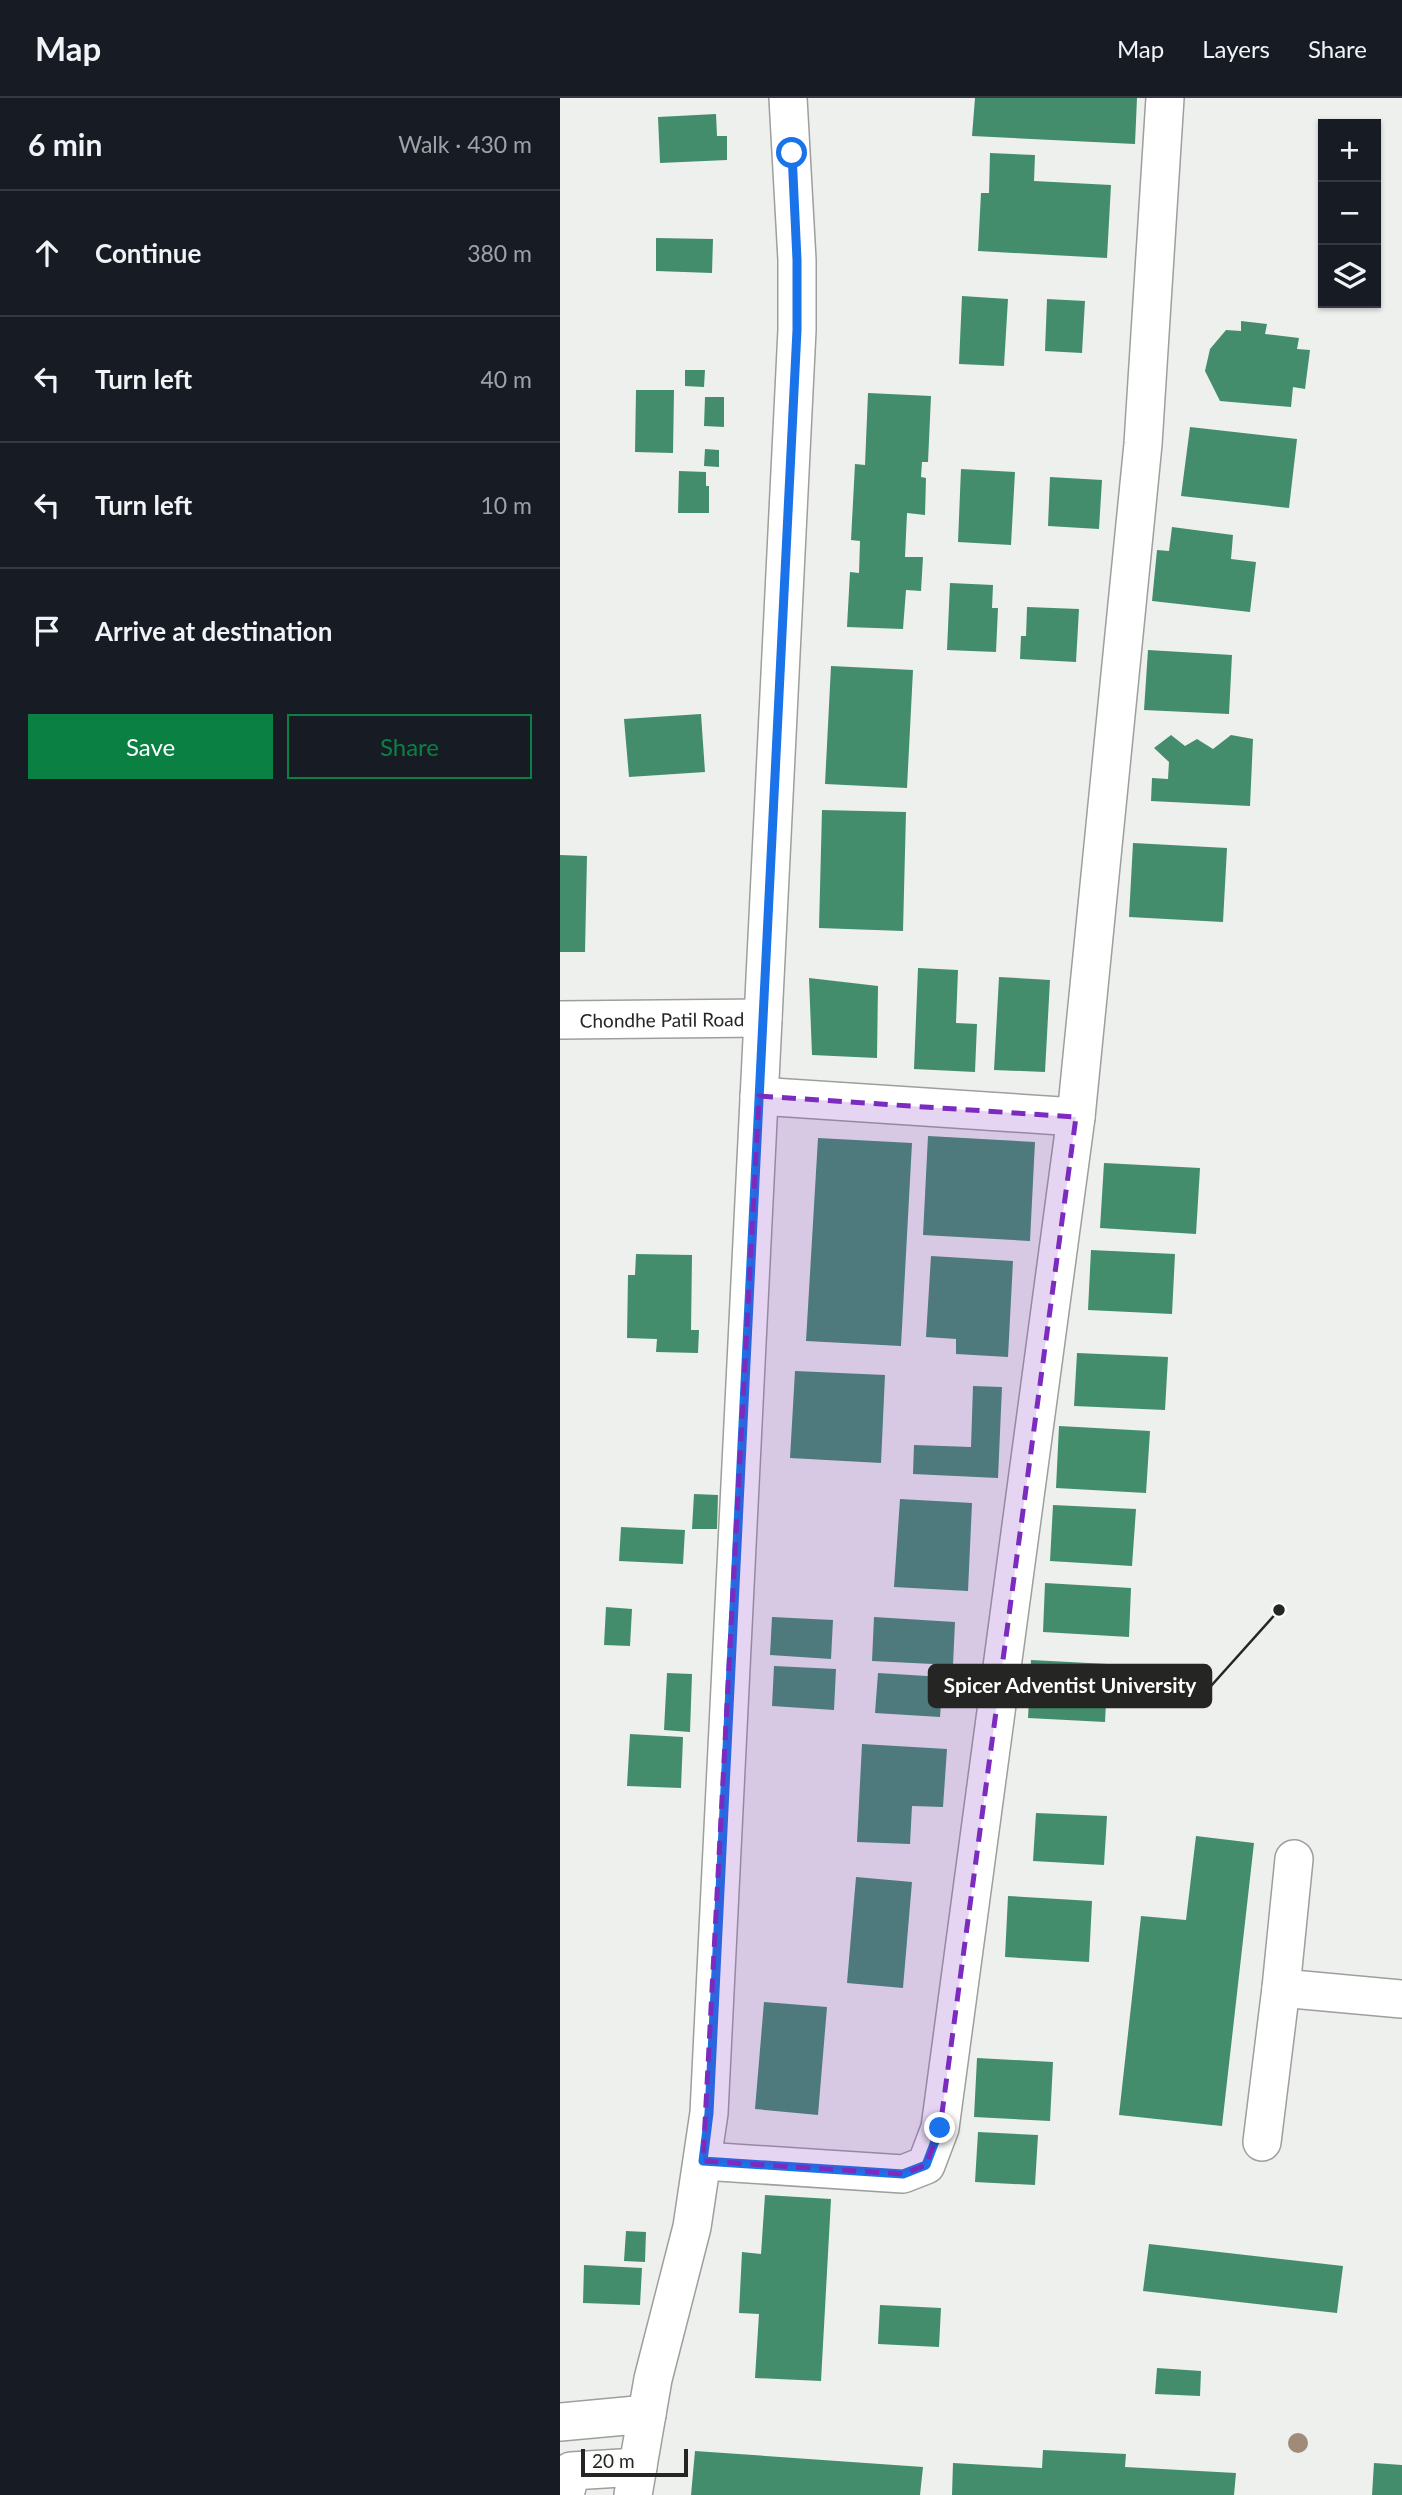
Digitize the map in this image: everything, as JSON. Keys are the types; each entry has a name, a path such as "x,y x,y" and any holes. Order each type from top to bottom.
{"street":[{"path":"565,2495 571,2471 636,2481 653,2379 692,2227 709,2113 797,330 797,260 788,98"},
{"path":"703,2161 903,2174 926,2165 940,2128 1076,1116 1143,444 1165,98"},
{"name":"Chondhe Patil Road","path":"560,1020 763,1018"},
{"path":"759,1096 1076,1116"},
{"path":"1262,2142 1281,1988 1293,1859"},
{"path":"1281,1988 1402,1998"},
{"path":"560,2422 647,2414"}],"highlighted area":[{"path":"759,1096 1076,1117 940,2128 926,2165 903,2174 703,2161"}],"building":[{"path":"975,98 1137,98 1135,144 972,136"},
{"path":"716,114 717,136 727,136 727,160 660,163 658,117"},
{"path":"990,153 1035,155 1034,181 1111,185 1107,258 978,251 981,193 989,193"},
{"path":"656,238 713,239 712,273 656,271"},
{"path":"962,296 1008,299 1004,366 959,364"},
{"path":"1047,299 1085,301 1082,353 1045,351"},
{"path":"1241,321 1267,324 1265,334 1299,338 1297,349 1310,350 1305,389 1293,387 1291,407 1220,401 1205,371 1210,349 1226,330 1241,331"},
{"path":"685,370 705,370 704,387 685,386"},
{"path":"636,390 674,390 673,453 635,452"},
{"path":"868,393 931,396 928,462 922,462 921,477 926,478 925,515 907,513 905,557 923,557 921,591 906,590 903,629 847,627 850,572 859,573 860,541 851,540 855,464 865,465"},
{"path":"705,397 724,397 724,427 704,426"},
{"path":"1190,427 1297,439 1289,508 1181,496"},
{"path":"705,449 719,450 719,467 704,466"},
{"path":"961,469 1015,472 1011,545 958,542"},
{"path":"679,471 706,472 709,513 678,513"},
{"path":"1050,477 1102,480 1099,529 1048,526"},
{"path":"1172,527 1233,535 1231,559 1256,562 1250,612 1152,601 1157,550 1169,551"},
{"path":"950,583 993,585 992,608 998,608 996,652 947,650"},
{"path":"1027,607 1079,609 1076,662 1020,659 1021,636 1026,636"},
{"path":"1148,650 1232,655 1229,714 1144,710"},
{"path":"831,666 913,670 907,788 825,784"},
{"path":"701,714 705,772 629,777 624,719"},
{"path":"1171,735 1185,746 1197,739 1213,749 1231,735 1253,739 1250,806 1151,801 1152,778 1168,779 1169,762 1154,748"},
{"path":"822,810 906,812 903,931 819,928"},
{"path":"1133,843 1227,848 1223,922 1129,917"},
{"path":"560,855 587,856 585,952 560,952"},
{"path":"918,968 958,970 956,1023 977,1024 975,1072 914,1069"},
{"path":"999,977 1050,980 1045,1072 994,1070"},
{"path":"809,978 878,986 877,1058 812,1055"},
{"path":"928,1136 1035,1142 1030,1241 923,1235"},
{"path":"818,1138 912,1143 901,1346 806,1341"},
{"path":"1104,1163 1200,1168 1196,1234 1100,1228"},
{"path":"1091,1250 1175,1254 1172,1314 1088,1310"},
{"path":"636,1254 692,1255 691,1330 699,1330 698,1353 656,1352 657,1339 627,1338 628,1275 635,1275"},
{"path":"931,1256 1013,1261 1008,1357 956,1354 956,1339 926,1337"},
{"path":"1077,1353 1168,1357 1165,1410 1074,1406"},
{"path":"795,1371 885,1375 881,1463 790,1458"},
{"path":"973,1386 1002,1387 998,1478 913,1474 914,1445 971,1447"},
{"path":"1059,1426 1150,1431 1146,1493 1056,1488"},
{"path":"694,1494 718,1495 717,1529 692,1529"},
{"path":"900,1499 972,1503 968,1591 894,1587"},
{"path":"1053,1505 1136,1509 1132,1566 1050,1561"},
{"path":"621,1527 685,1530 683,1564 619,1561"},
{"path":"1045,1583 1131,1588 1129,1637 1043,1632"},
{"path":"606,1607 632,1609 630,1646 604,1645"},
{"path":"772,1617 833,1620 831,1659 770,1655"},
{"path":"874,1617 955,1622 953,1665 872,1661"},
{"path":"1031,1660 1108,1664 1105,1722 1028,1718"},
{"path":"774,1666 836,1669 834,1710 772,1706"},
{"path":"667,1673 692,1674 690,1732 664,1730"},
{"path":"878,1673 943,1677 940,1717 875,1713"},
{"path":"630,1734 683,1737 681,1788 627,1786"},
{"path":"862,1744 947,1749 943,1807 912,1806 910,1844 857,1842"},
{"path":"1036,1813 1107,1816 1104,1865 1033,1861"},
{"path":"1196,1836 1254,1843 1222,2126 1119,2115 1141,1916 1186,1920"},
{"path":"856,1877 912,1882 903,1988 847,1983"},
{"path":"1008,1896 1092,1901 1089,1962 1005,1957"},
{"path":"764,2002 827,2007 818,2115 755,2109"},
{"path":"977,2058 1053,2062 1050,2121 974,2117"},
{"path":"978,2132 1038,2135 1035,2185 975,2182"},
{"path":"765,2195 831,2199 821,2381 755,2378 759,2314 739,2313 742,2252 761,2254"},
{"path":"626,2231 646,2232 645,2262 624,2261"},
{"path":"1149,2244 1343,2266 1337,2313 1143,2291"},
{"path":"584,2265 642,2268 640,2305 583,2303"},
{"path":"880,2305 941,2308 939,2347 878,2344"},
{"path":"1157,2368 1201,2371 1200,2396 1155,2394"},
{"path":"1043,2450 1126,2454 1125,2467 1236,2473 1234,2495 952,2495 953,2463 1042,2468"},
{"path":"695,2451 923,2467 920,2495 691,2495"},
{"path":"1374,2463 1402,2465 1402,2495 1372,2495"}],"place":[{"name":"Spicer Adventist University","path":"1279,1610"}],"route":[{"path":"792,153 797,330 709,2113 703,2161 903,2174 926,2165 940,2128"}]}
